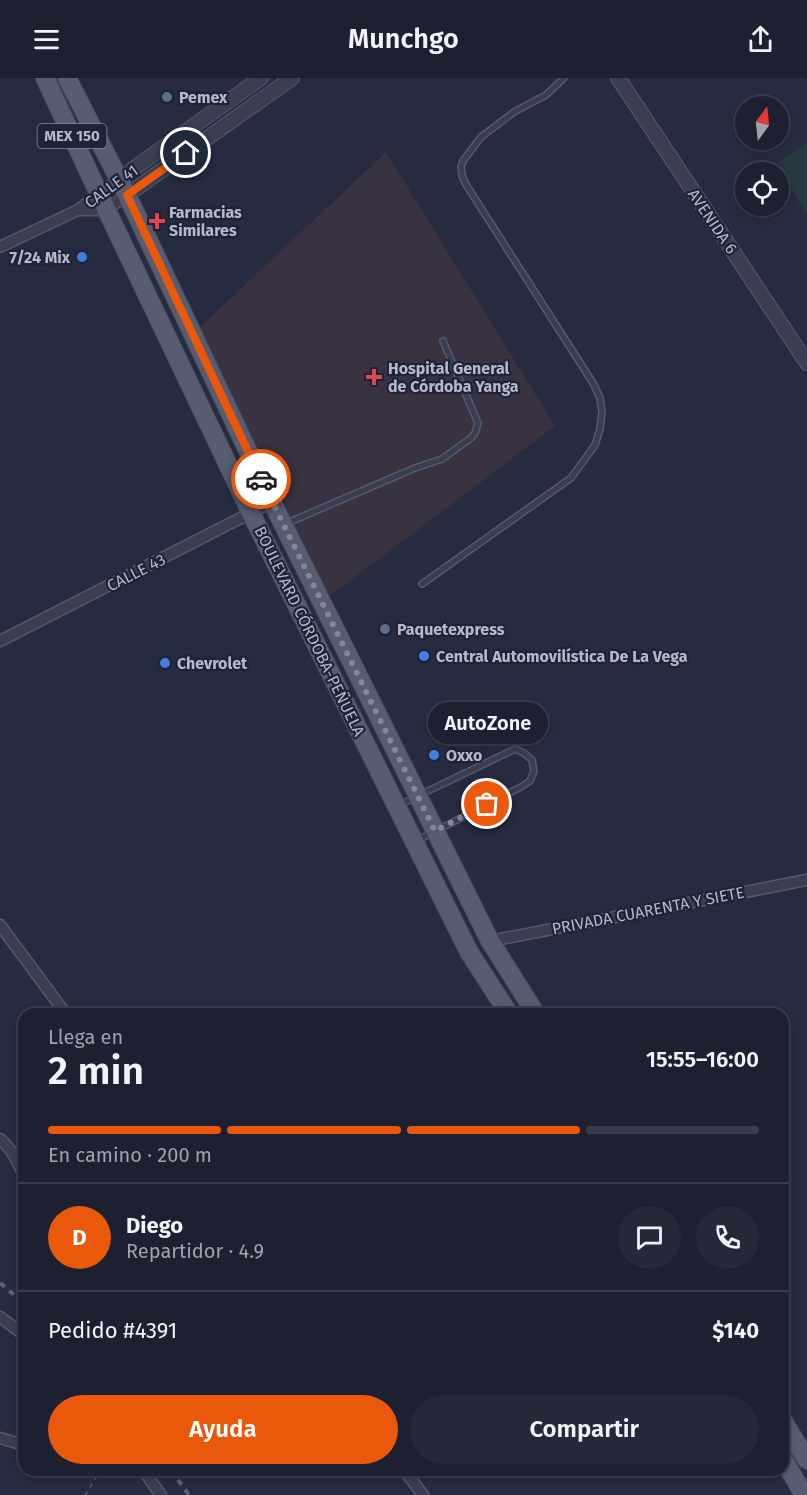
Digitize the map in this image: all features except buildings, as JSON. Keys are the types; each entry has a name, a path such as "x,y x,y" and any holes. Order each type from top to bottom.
{"main road":[{"name":"BOULEVARD CÓRDOBA-PEÑUELA","path":"67,78 123,187 272,502 489,941 532,1008"},
{"name":"BOULEVARD CÓRDOBA-PEÑUELA","path":"49,79 103,202 252,513 470,952 505,1008"},
{"path":"470,952 489,941"},
{"path":"789,1431 807,1460"},
{"path":"789,1469 804,1495"}],"street":[{"name":"CALLE 41","path":"0,247 78,210 103,202 261,78"},
{"name":"CALLE 41","path":"78,210 103,202 123,187 245,112 292,78"},
{"name":"AVENIDA 6","path":"618,78 807,363"},
{"path":"235,97 245,112"},
{"name":"CALLE 43","path":"0,641 272,502"},
{"name":"PRIVADA CUARENTA Y SIETE","path":"489,941 807,880"},
{"path":"0,925 62,1008"},
{"path":"0,1139 7,1144 18,1161"},
{"path":"0,1317 18,1330"},
{"path":"0,1438 18,1443"},
{"path":"147,1476 161,1495"},
{"path":"409,1476 423,1495"}],"lane":[{"path":"422,584 572,478 595,445 600,429 602,412 600,398 593,383 462,175 463,161 481,137 514,112 546,95 564,78"},
{"path":"284,524 404,472 442,459 471,438 478,423 443,341"},
{"path":"397,806 514,749 524,753 532,760 534,771 530,781 415,842"}],"path":[{"path":"85,1495 97,1476"}],"shaded area":[{"path":"807,142 807,215 789,184 789,162 778,162"},
{"name":"Hospital General de Córdoba Yanga","path":"386,152 555,426 330,596 199,328"}],"railway":[{"path":"0,1283 18,1298"},
{"path":"175,1476 189,1495"}],"way so far":[{"path":"261,479 435,831 487,804"}],"place":[{"name":"Pemex","path":"167,97"},
{"name":"Farmacias Similares","path":"157,221"},
{"name":"7/24 Mix","path":"82,257"},
{"name":"Hospital General de Córdoba Yanga","path":"374,377"},
{"name":"Paquetexpress","path":"385,629"},
{"name":"Central Automovilística De La Vega","path":"424,656"},
{"name":"Chevrolet","path":"165,663"},
{"name":"Oxxo","path":"434,755"},
{"name":"AutoZone","path":"487,804"}],"route":[{"path":"186,153 127,195 261,479"}]}
